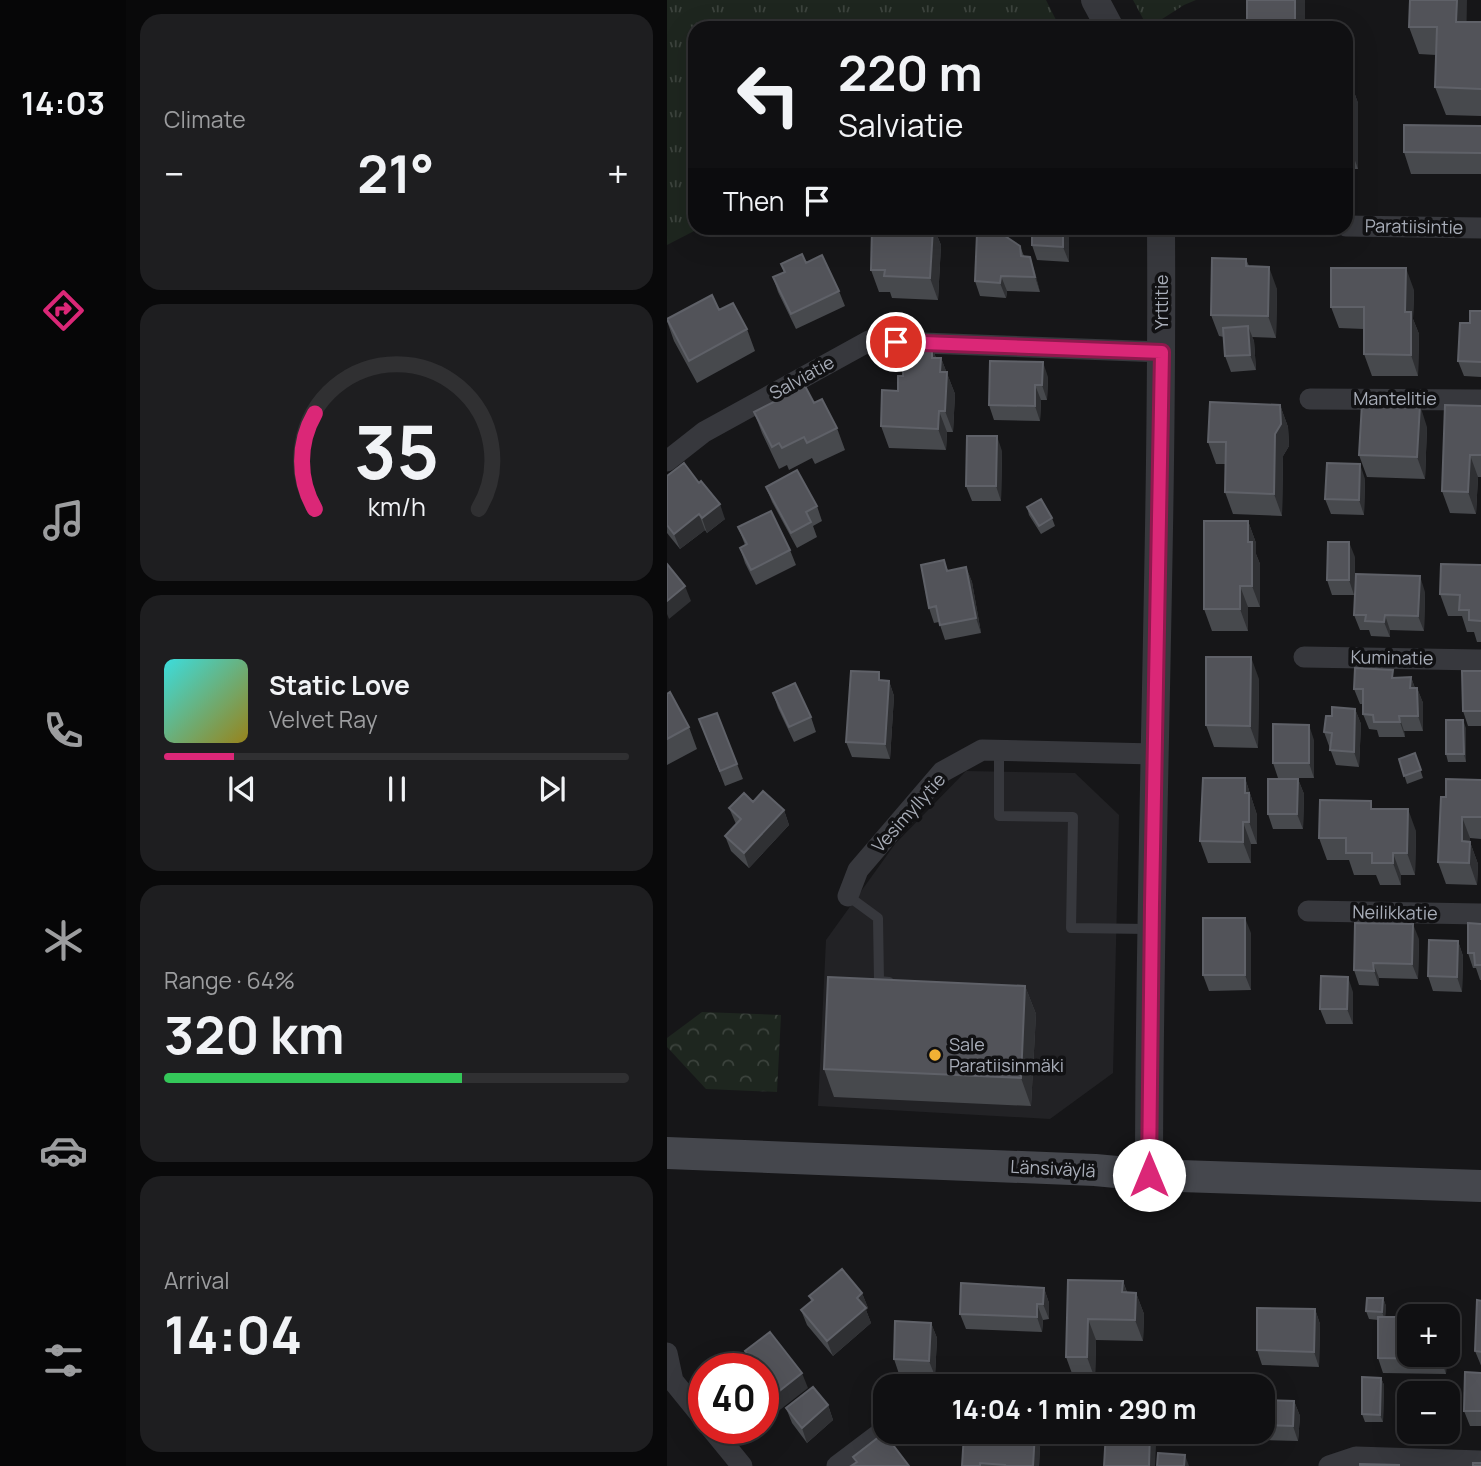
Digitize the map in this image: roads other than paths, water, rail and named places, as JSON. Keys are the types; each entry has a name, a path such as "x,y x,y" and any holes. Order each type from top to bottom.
{"main road":[{"name":"Länsiväylä","path":"667,1153 1095,1170 1149,1175 1481,1186"}],"street":[{"path":"1095,0 1106,21"},
{"name":"Paratiisintie","path":"1353,226 1481,228"},
{"name":"Yrttitie","path":"1149,1175 1162,352 1161,235"},
{"name":"Salviatie","path":"667,461 704,432 869,341 1162,352"},
{"name":"Mantelitie","path":"1310,398 1481,400"},
{"name":"Kuminatie","path":"1304,657 1481,660"},
{"name":"Vesimyllytie","path":"848,896 858,870 942,772 982,750 1155,754"},
{"name":"Neilikkatie","path":"1308,911 1481,914"},
{"path":"667,1353 673,1381 688,1399"},
{"path":"837,1466 873,1439"},
{"path":"724,1444 742,1466"},
{"path":"1329,1466 1356,1457 1481,1461"}],"lane":[{"path":"999,750 999,816 1073,817 1071,928 1152,929"},
{"path":"848,896 878,918 875,985 906,982"}],"place":[{"name":"Sale Paratiisinmäki","path":"935,1055"}]}
